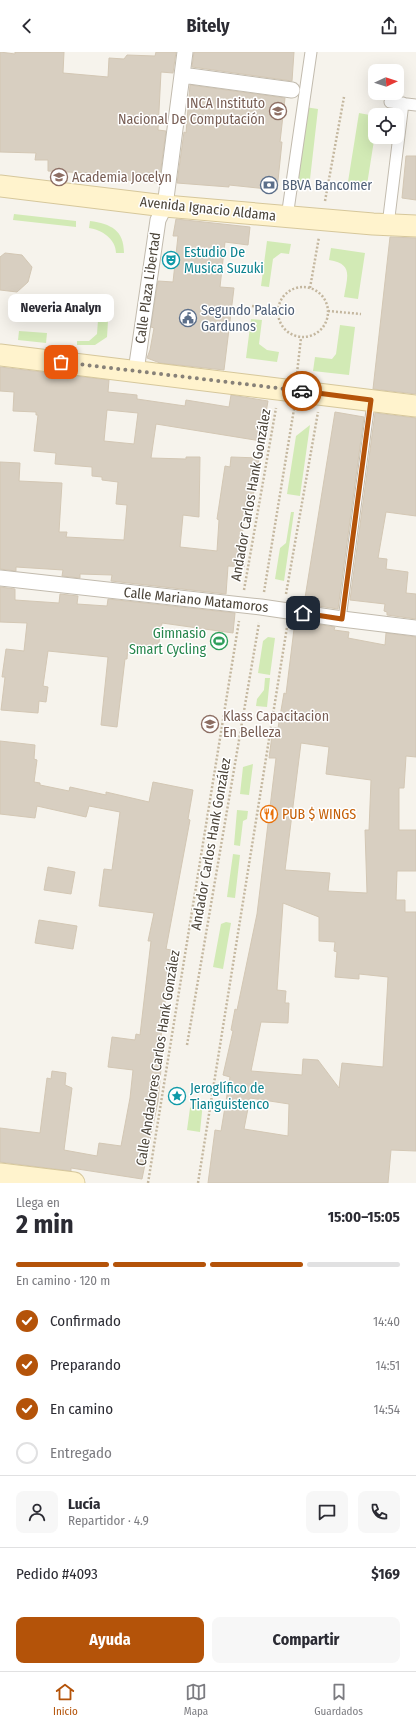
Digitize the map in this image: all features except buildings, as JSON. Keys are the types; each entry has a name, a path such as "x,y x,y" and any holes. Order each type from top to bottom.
{"main road":[{"name":"Avenida Ignacio Aldama","path":"0,186 165,206 322,220 416,226"},
{"path":"0,355 416,406"},
{"path":"0,1174 74,1183"}],"street":[{"name":"Calle Plaza Libertad","path":"136,371 158,220 165,206 185,52"},
{"path":"287,217 311,52"},
{"path":"182,75 292,90"},
{"path":"390,102 416,105"},
{"path":"388,225 403,104"},
{"name":"Calle Mariano Matamoros","path":"0,578 286,610 342,619 416,628"}],"lane":[{"path":"342,619 371,400"}],"path":[{"path":"310,288 344,97"},
{"path":"302,287 310,288 318,292 324,298 328,311 326,322 322,329 316,334 301,338 293,336 282,325 278,310 286,294 293,289 302,287"},
{"path":"252,306 278,310"},
{"path":"328,311 360,314"},
{"name":"Andador Carlos Hank González","path":"242,605 288,390 296,381 301,338"},
{"name":"Andador Carlos Hank González","path":"187,1045 261,607 288,390"},
{"path":"198,1183 286,610 321,394"},
{"name":"Calle Andadores Carlos Hank González","path":"148,1183 242,605"}],"green space":[{"path":"305,107 318,109 309,188 297,186"},
{"path":"359,113 368,115 368,144 373,144 366,191 347,188"},
{"path":"14,214 76,221 76,227 13,220"},
{"path":"90,221 110,226 115,230 122,239 124,253 116,253 114,243 111,239 99,231 89,228"},
{"path":"267,241 291,244 289,254 281,253 273,259 269,287 261,286"},
{"path":"331,248 365,253 358,299 344,297 347,278 346,268 337,262 329,260"},
{"path":"251,319 262,320 259,344 267,350 279,352 277,362 246,358"},
{"path":"98,320 108,321 107,337 95,345 77,345 77,341 89,341 97,334"},
{"path":"340,325 355,327 349,375 313,371 315,357 332,359 336,354"},
{"path":"19,331 47,333 46,343 18,340"},
{"path":"310,425 300,496 287,494 296,436"},
{"path":"291,512 294,512 284,581 275,579 280,548 286,543"},
{"path":"268,637 275,638 270,675 258,673 263,641"},
{"path":"265,678 270,678 267,707 256,706 257,699 264,690"},
{"path":"253,764 249,795 240,794 243,767"},
{"path":"237,810 248,811 247,819 243,821 240,846 234,845"},
{"path":"233,854 240,855 235,898 227,897"},
{"path":"226,922 231,923 223,969 213,967 221,924"},
{"path":"195,1101 203,1102 200,1132 187,1130 190,1108 194,1105"}],"way so far":[{"path":"61,362 302,391"}],"place":[{"name":"INCA Instituto Nacional De Computación","path":"278,111"},
{"name":"Academia Jocelyn","path":"59,177"},
{"name":"BBVA Bancomer","path":"269,185"},
{"name":"Estudio De Musica Suzuki","path":"171,260"},
{"name":"Segundo Palacio Gardunos","path":"188,318"},
{"name":"Neveria Analyn","path":"61,362"},
{"name":"Gimnasio Smart Cycling","path":"219,641"},
{"name":"Klass Capacitacion En Belleza","path":"210,724"},
{"name":"PUB $ WINGS","path":"269,814"},
{"name":"Jeroglífico de Tianguistenco","path":"177,1096"}],"route":[{"path":"302,391 371,400 342,619 303,613"}]}
